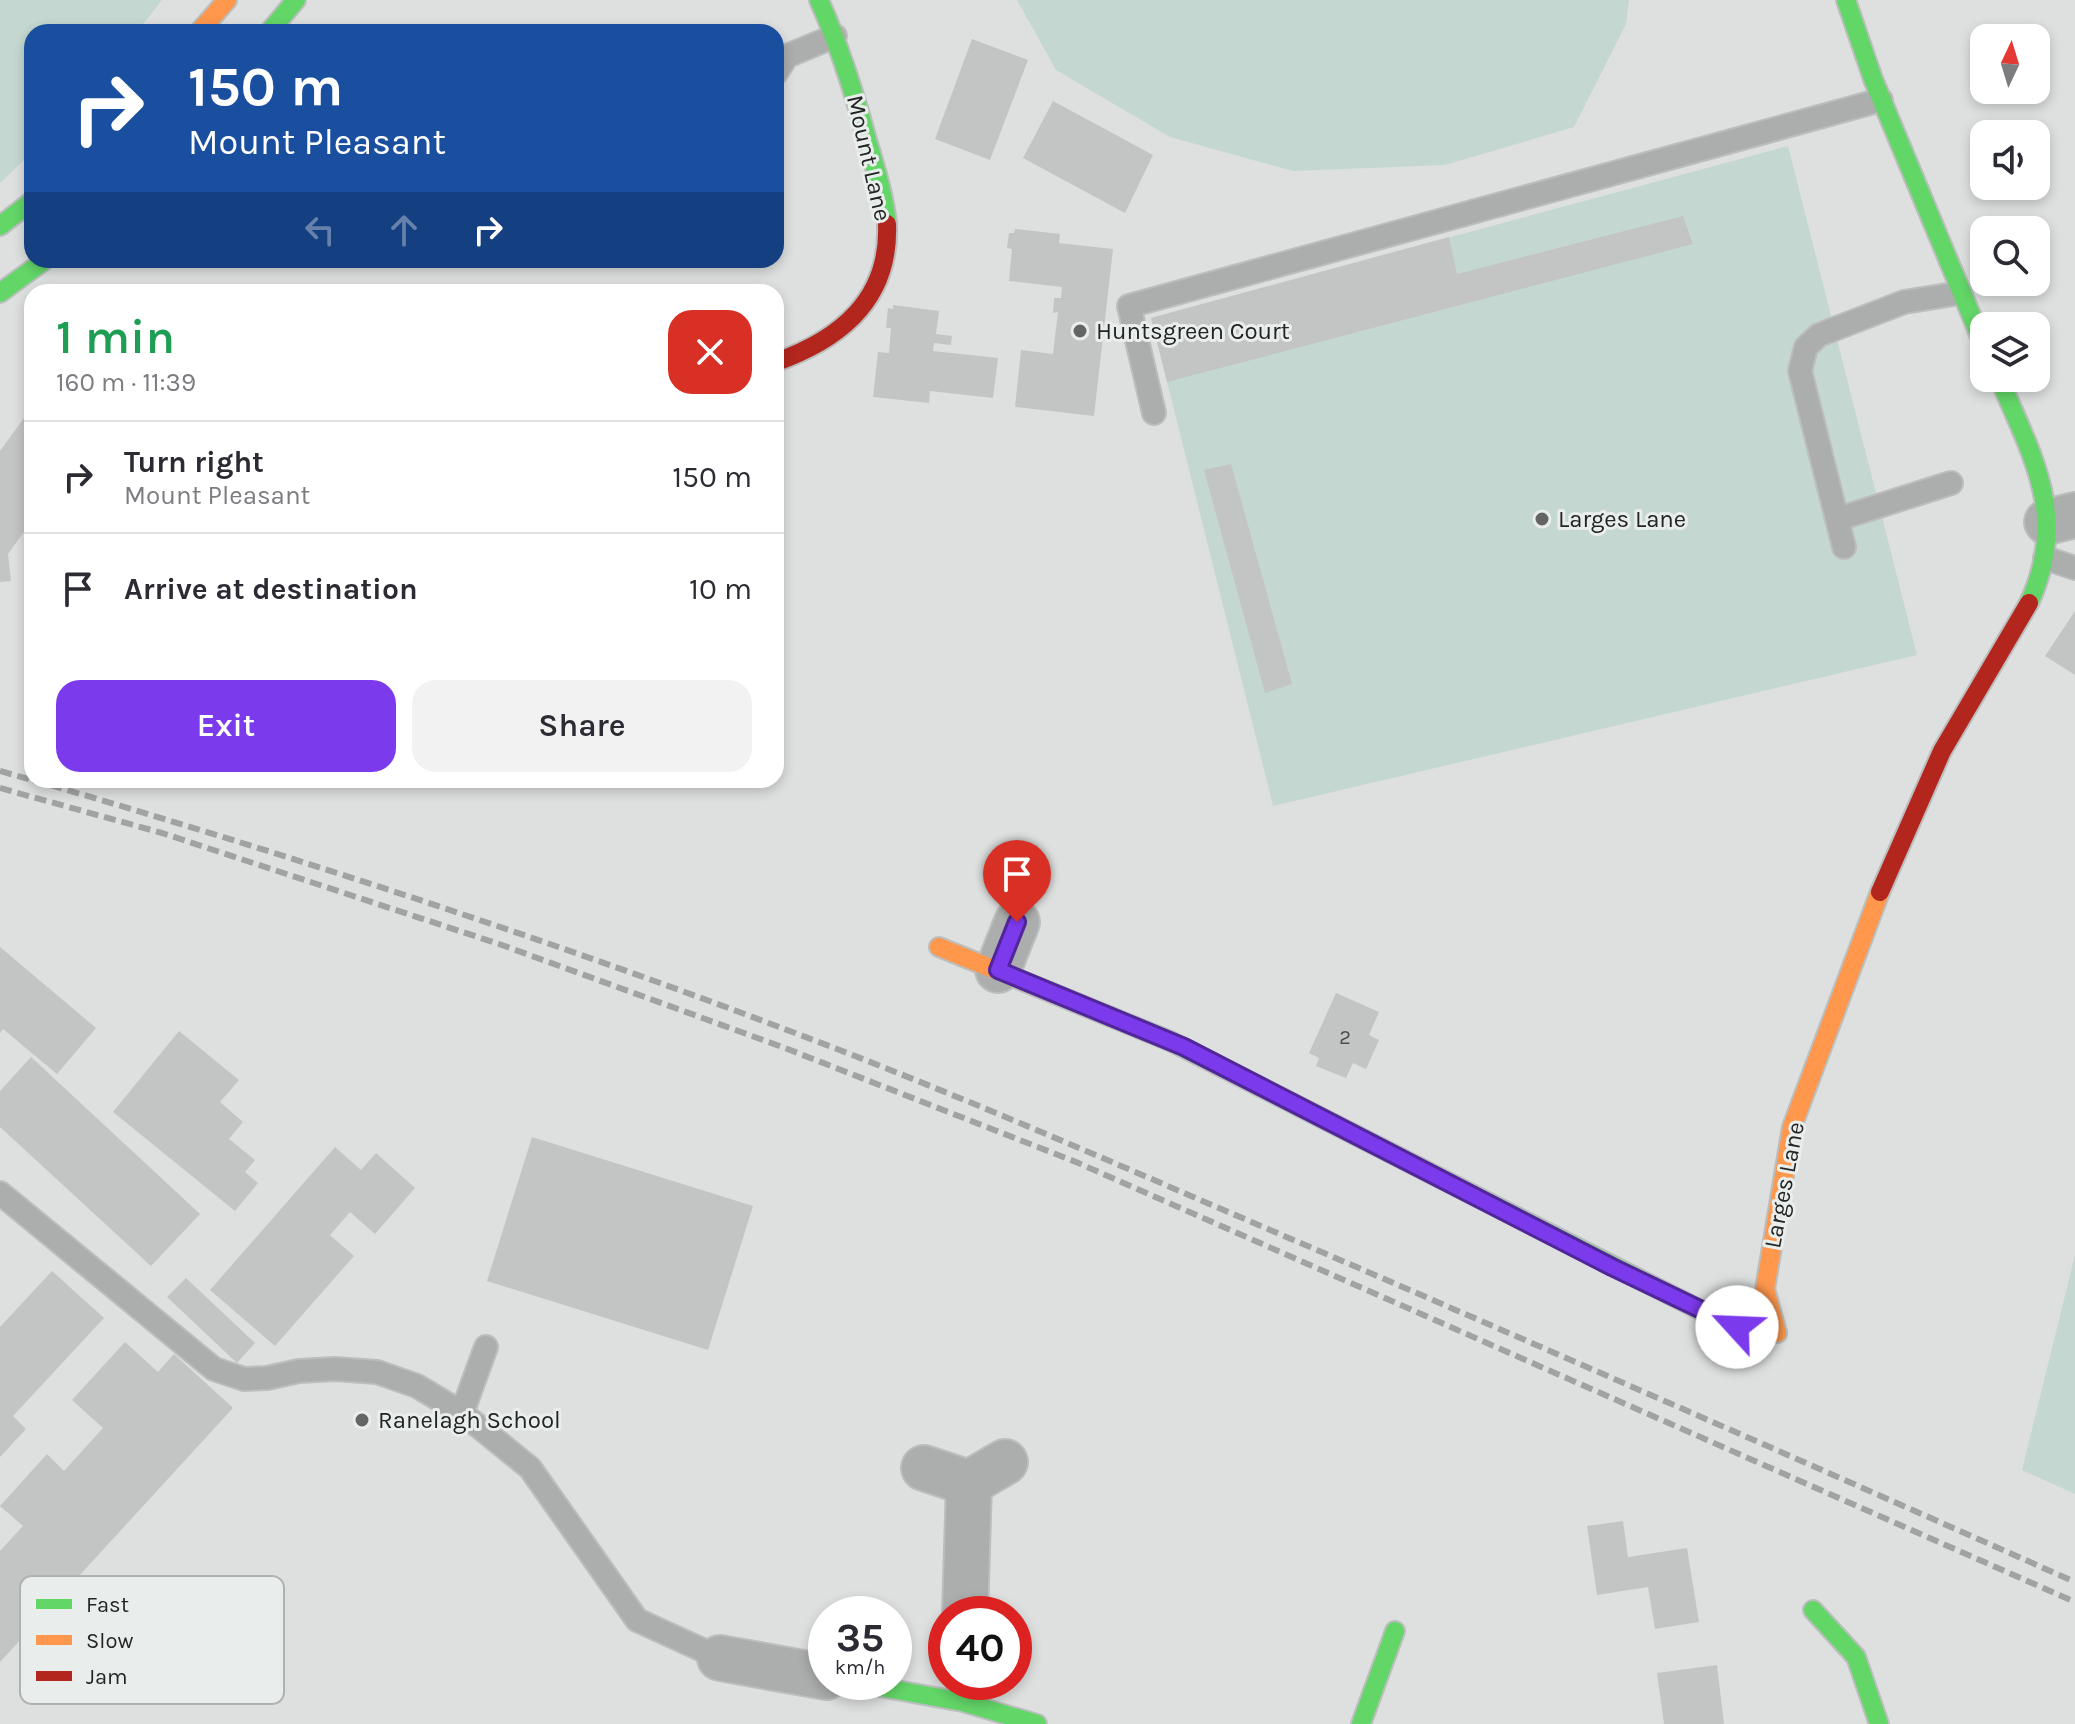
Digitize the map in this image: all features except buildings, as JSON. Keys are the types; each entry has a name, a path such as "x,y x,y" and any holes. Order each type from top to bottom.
{"street":[{"path":"206,24 227,0"},
{"path":"276,24 296,0"},
{"name":"Mount Lane","path":"784,360 803,354 828,340 857,318 874,289 883,260 887,229 850,75 819,0"},
{"path":"1846,0 1881,100 1970,315"},
{"path":"0,226 24,207"},
{"path":"0,293 34,268"},
{"name":"Larges Lane","path":"998,970 1184,1047 1720,1320 1755,1335 1777,1334 1765,1289 1792,1127 1866,925 1942,751 2030,602 2056,532 2037,469 2005,392"},
{"path":"939,947 998,970 1017,922"},
{"path":"924,1468 987,1472 968,1596"},
{"path":"1813,1610 1856,1657 1879,1724"},
{"path":"1361,1724 1395,1631"},
{"path":"720,1658 808,1674"},
{"path":"982,1700 1037,1724"}],"lane":[{"path":"784,61 787,56 835,36"},
{"path":"1154,413 1129,306 1881,100"},
{"path":"1844,547 1800,371 1806,347 1819,335 1904,302 1960,293"},
{"path":"1838,519 1951,483"},
{"path":"2056,532 2075,568"},
{"path":"0,1193 214,1369 244,1379 311,1371 377,1372 417,1386 462,1413 530,1468 637,1620 720,1658"},
{"path":"462,1413 486,1347"}],"shaded area":[{"path":"0,0 162,0 143,24 24,24 24,160 0,183"},
{"path":"1017,0 1629,0 1626,24 1574,127 1445,165 1293,171 1170,137 1056,70"},
{"name":"Larges Lane","path":"1788,146 1917,655 1273,806 1151,318"},
{"path":"2075,1255 2075,1494 2022,1470"}],"railway":[{"path":"0,771 24,778"},
{"path":"0,788 162,833 499,944 785,1048 1076,1162 2075,1602"},
{"path":"60,788 318,867 506,929 694,995 921,1082 1317,1250 2075,1582"}],"traffic: fast":[{"path":"276,24 296,0"},
{"path":"819,0 857,104 879,181 887,224"},
{"path":"1846,0 1873,79 1970,312"},
{"path":"0,226 24,207"},
{"path":"0,293 34,268"},
{"path":"2005,392 2034,462 2046,515 2046,543 2041,572 2029,603"},
{"path":"1170,1041 1720,1320 1755,1335 1777,1333"},
{"path":"1813,1610 1856,1657 1879,1724"},
{"path":"1361,1724 1395,1631"},
{"path":"912,1693 963,1702 1037,1724"}],"traffic: slow":[{"path":"206,24 227,0"},
{"path":"1777,1333 1765,1289 1792,1127 1880,892"},
{"path":"939,947 1170,1041"}],"traffic: jam":[{"path":"784,359 800,353 840,328 870,295 886,251 887,224"},
{"path":"1880,892 1942,751 2029,603"}],"place":[{"name":"Huntsgreen Court","path":"1080,331"},
{"name":"Larges Lane","path":"1542,519"},
{"name":"Ranelagh School","path":"362,1420"}],"route":[{"path":"1017,922 998,970 1184,1047 1612,1267 1737,1327"}]}
